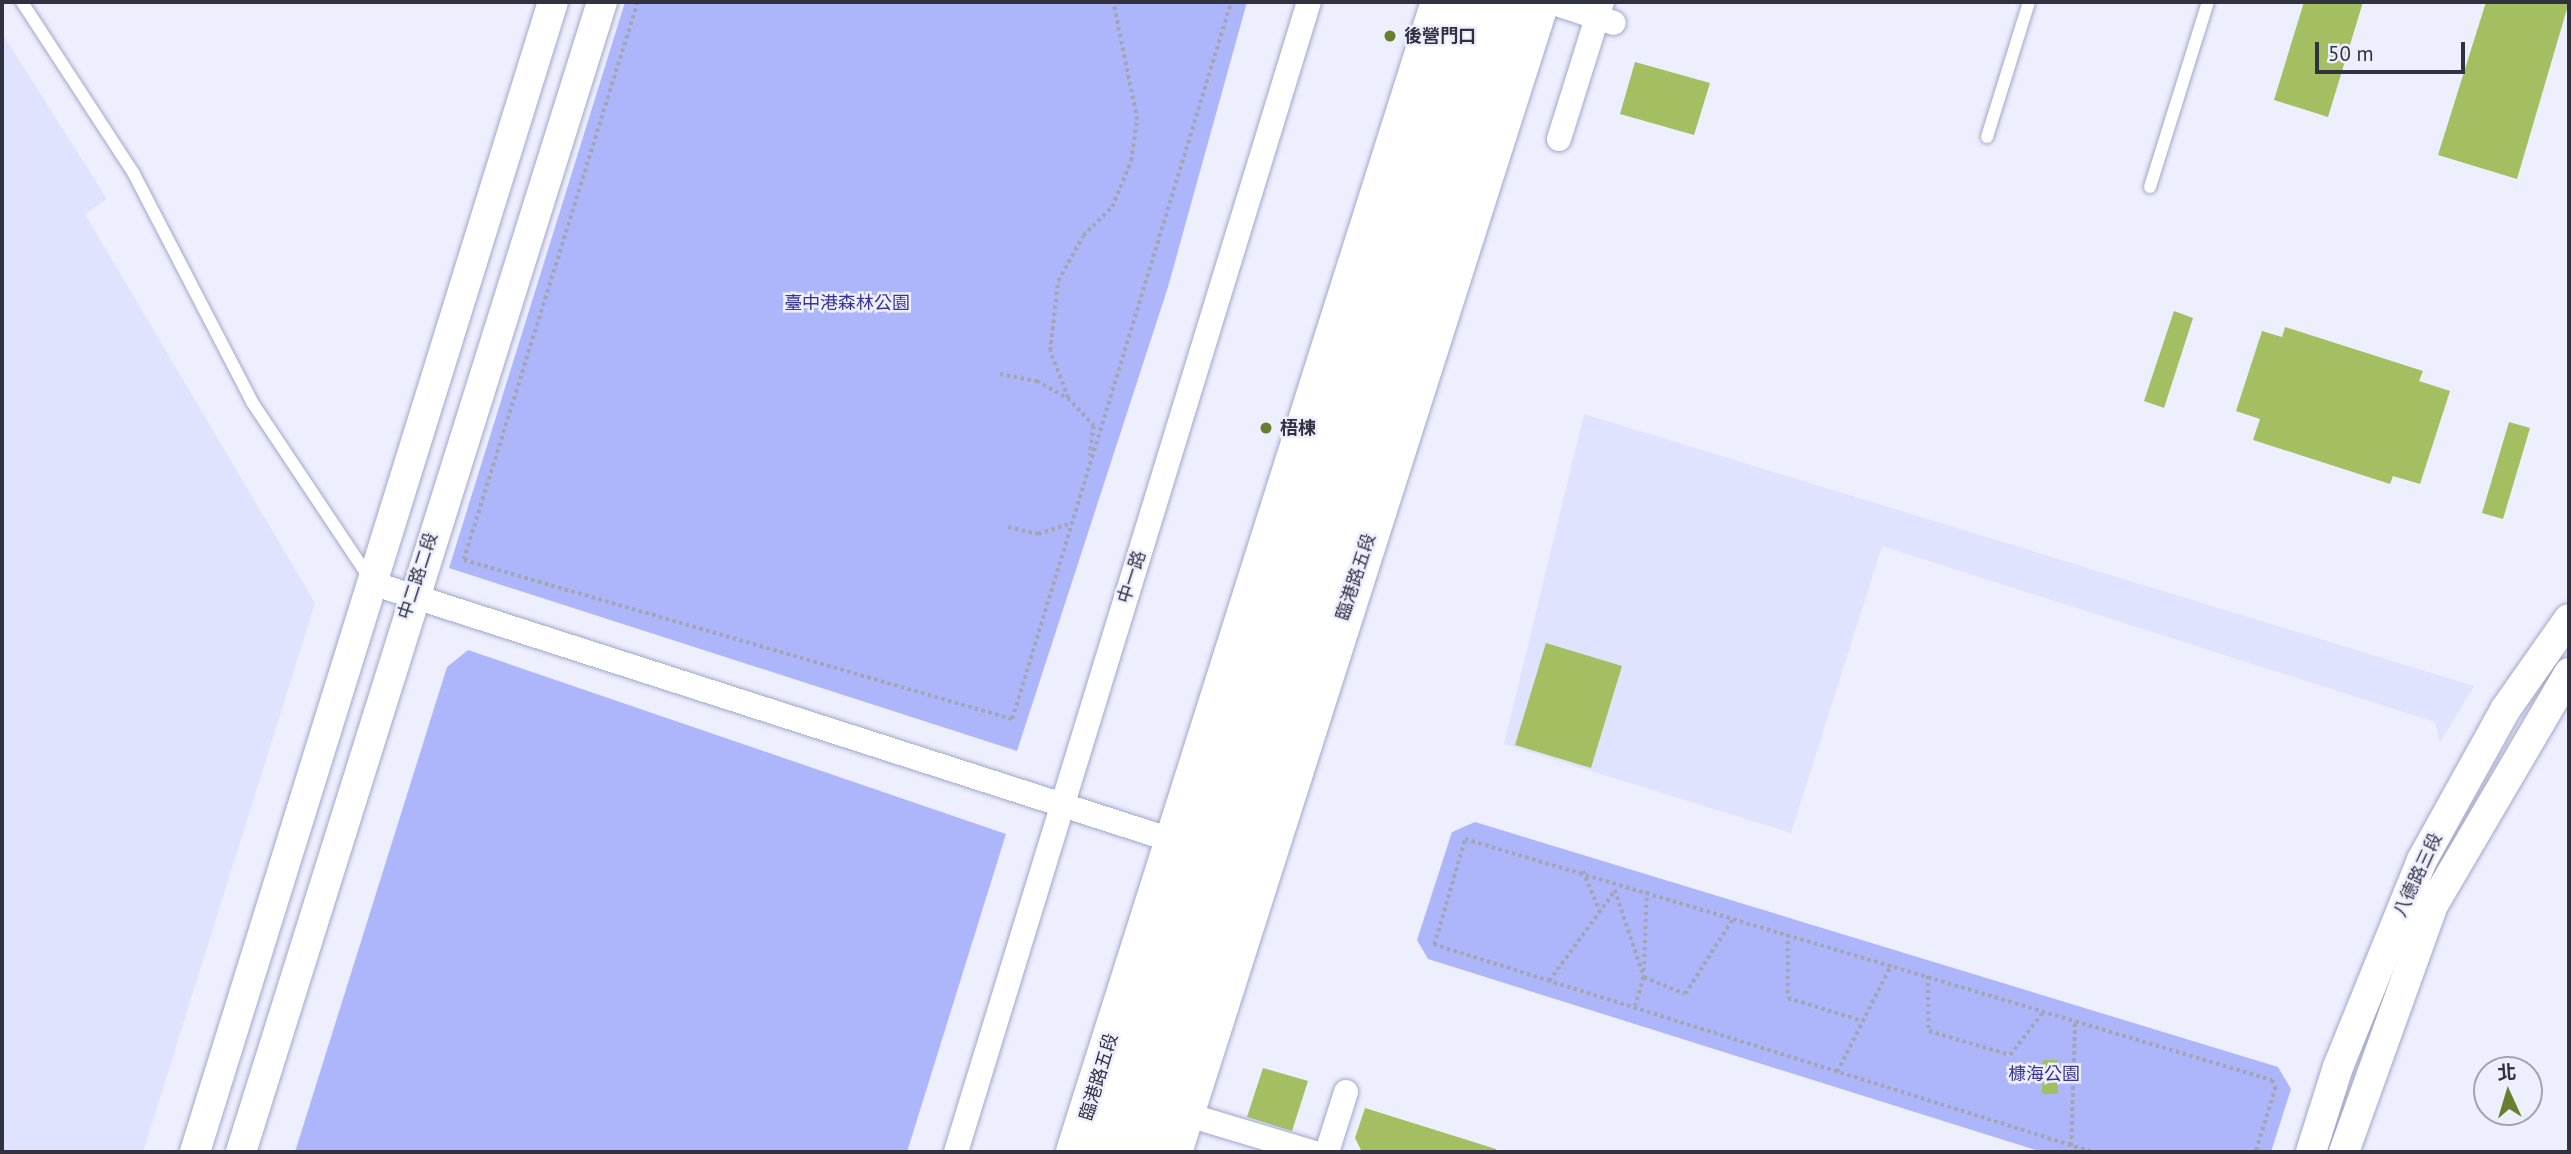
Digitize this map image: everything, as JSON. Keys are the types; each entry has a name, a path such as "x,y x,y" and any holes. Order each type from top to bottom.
{"main road":[{"name":"臨港路五段","path":"1141,1152 1440,2"},
{"name":"臨港路五段","path":"1173,1152 1185,1114 1217,854 1473,2"},
{"name":"臨港路五段","path":"1075,1152 1217,854 1506,2"},
{"name":"臨港路五段","path":"1108,1152 1217,854 1540,2"}],"street":[{"path":"195,1152 553,2"},
{"name":"中二路二段","path":"241,1152 411,597 602,2"},
{"name":"中一路","path":"956,1152 1059,803 1226,286 1310,2"},
{"path":"1551,2 1605,14 1559,139"},
{"path":"372,583 1217,854"},
{"name":"八德路三段","path":"2311,1152 2337,1067 2423,860 2505,710 2569,619"},
{"name":"八德路三段","path":"2344,1152 2367,1077 2433,905 2569,673"},
{"path":"2337,1067 2367,1077"},
{"path":"1327,1152 1346,1092"},
{"path":"1185,1114 1312,1152"}],"lane":[{"path":"22,2 134,174 252,402 372,583"},
{"path":"1987,137 2029,2"},
{"path":"2150,187 2208,2"}],"path":[{"path":"638,2 464,561 1012,719 1231,2"},
{"path":"1068,398 1050,351 1058,281 1083,236 1112,207 1131,161 1138,120 1113,2"},
{"path":"1000,374 1037,381 1068,398 1094,426 1087,470"},
{"path":"1009,527 1038,534 1072,523"},
{"path":"2091,1152 1549,981 1432,940 1467,837 2273,1081 2256,1152"},
{"path":"1583,870 1600,911"},
{"path":"1549,981 1615,890 1644,977 1685,994 1734,917"},
{"path":"1635,1006 1644,977 1647,890"},
{"path":"1788,933 1788,998 1859,1020"},
{"path":"1836,1072 1859,1020 1891,965"},
{"path":"1928,976 1929,1031 2010,1055 2044,1011"},
{"path":"2071,1146 2075,1021"}],"shaded area":[{"path":"2,33 107,199 85,214 315,603 143,1152 2,1152"},
{"path":"1584,414 2474,686 2440,743 2435,722 1882,546 1791,833 1504,744"}],"green space":[{"name":"臺中港森林公園","path":"625,2 1247,2 1168,287 1017,751 449,568"},
{"path":"468,650 1006,834 907,1152 295,1152 447,667"},
{"name":"槺海公園","path":"1475,822 2278,1067 2291,1089 2271,1152 2042,1152 1428,959 1417,940 1452,832"}],"building":[{"path":"2304,2 2363,2 2328,117 2274,100"},
{"path":"2486,2 2569,2 2517,179 2438,155"},
{"path":"1635,62 1710,83 1694,135 1620,114"},
{"path":"2174,311 2193,318 2164,408 2144,401"},
{"path":"2285,327 2423,371 2419,381 2450,391 2420,484 2393,476 2390,484 2253,440 2260,419 2236,411 2262,331 2282,337"},
{"path":"2509,422 2530,428 2503,519 2482,513"},
{"path":"1546,643 1622,666 1591,768 1515,745"},
{"path":"2043,1060 2058,1060 2058,1094 2042,1094"},
{"path":"1263,1068 1308,1081 1292,1131 1247,1117"},
{"path":"1365,1108 1496,1149 1496,1152 1362,1152 1355,1138"}],"place":[{"name":"後營門口","path":"1390,36"},
{"name":"梧棟","path":"1266,428"}]}
